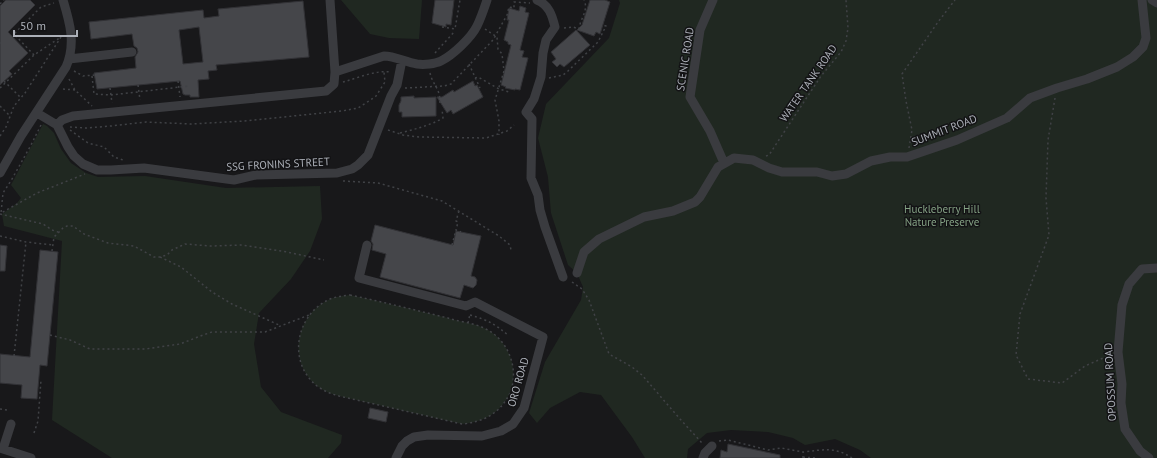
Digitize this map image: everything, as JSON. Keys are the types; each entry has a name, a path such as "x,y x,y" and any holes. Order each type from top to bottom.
{"street":[{"path":"57,126 62,120 73,116 95,113 326,91 334,84 335,72 330,0"},
{"path":"335,72 384,56 391,56 417,64 441,61 458,48 470,36 478,25 486,0"},
{"name":"SCENIC ROAD","path":"713,0 700,30 690,97 710,131 724,163"},
{"name":"SUMMIT ROAD","path":"724,163 734,158 753,160 769,168 782,172 817,172 832,176 846,174 871,161 890,156 907,157 956,140 1007,118 1030,98 1087,79 1117,67 1133,57 1143,47 1146,38 1142,0"},
{"path":"1152,0 1157,3"},
{"path":"0,173 66,67 69,59 71,51 71,32 59,1"},
{"path":"534,1 547,7 552,15 555,27 546,40 541,77 534,99 526,112 532,119 531,178 538,195 540,210 545,227 567,280"},
{"path":"69,59 132,52"},
{"name":"SSG FRONINS STREET","path":"37,113 57,126 74,156 83,164 97,170 144,168 234,180 256,175 336,173 352,169 363,161 371,149 378,128 398,81 402,60"},
{"path":"577,273 584,252 599,239 644,217 672,211 695,202 700,197 718,167 724,163"},
{"name":"ORO ROAD","path":"367,245 359,278 466,306 475,302 543,338 524,408 513,424 501,431 482,436 428,435 414,437 402,446 396,458"},
{"name":"OPOSSUM ROAD","path":"1149,458 1140,450 1125,429 1121,403 1122,384 1118,352 1122,305 1129,284 1142,269 1157,268"},
{"path":"11,424 1,449 31,458"},
{"path":"703,458 711,445"}],"path":[{"path":"0,4 4,0"},
{"path":"442,27 455,30 460,0"},
{"path":"579,29 580,22 585,12 586,4 584,0"},
{"name":"WATER TANK ROAD","path":"753,160 769,155 821,76 841,52 846,41 848,28 846,0"},
{"path":"907,157 912,130 902,74 955,0"},
{"path":"34,55 22,45 14,34 41,7 59,1"},
{"path":"334,84 384,72 391,72 398,81 411,88 451,84 493,40 507,15 509,7 514,8 514,2 529,4 534,1"},
{"path":"541,77 547,79 555,78 568,71 598,42 606,26 603,25"},
{"path":"555,27 573,27 582,32"},
{"path":"430,63 430,59 455,31"},
{"path":"490,33 497,37 498,49 502,54 504,71 496,100 499,135"},
{"path":"0,88 34,55 61,37 25,93 14,106 6,127 0,136"},
{"path":"469,64 480,88"},
{"path":"73,70 78,74 94,76 94,94 111,95 189,86"},
{"path":"124,161 114,158 104,147 88,144 65,127 86,128 146,122 192,124 342,111 358,108 376,96 385,82 384,72"},
{"path":"430,74 437,86 440,96 440,103"},
{"path":"68,77 75,90 94,107 95,113"},
{"path":"475,78 478,77 499,89 509,92"},
{"path":"178,81 181,104"},
{"path":"5,82 20,98"},
{"path":"138,85 141,108"},
{"path":"110,88 112,111"},
{"path":"1057,88 1048,140 1046,198 1049,235 1020,314 1016,355 1028,379 1062,383 1085,366 1118,352"},
{"path":"61,89 75,90"},
{"path":"0,106 10,116"},
{"path":"400,133 424,127 442,118 442,109"},
{"path":"0,213 3,193 32,145 41,124"},
{"path":"378,128 419,137 486,138 507,132 514,125"},
{"path":"0,213 37,193 86,174 91,168"},
{"path":"336,173 341,181 378,183 442,200 499,236 510,245 511,250"},
{"path":"452,245 458,222 456,221 459,211"},
{"path":"0,213 43,224 58,232"},
{"path":"52,251 54,237 58,232 67,226 73,226 84,234 104,242 134,246 154,257 167,255 172,250 185,244 210,246 242,245 287,252 324,260"},
{"path":"456,230 461,232"},
{"path":"0,236 26,242 53,245"},
{"path":"14,356 26,242"},
{"path":"160,257 181,267 212,292 232,304 280,326"},
{"path":"567,280 582,289 589,300 610,354 632,367 642,375 680,419 711,445 728,440 768,450 780,448 803,452 835,450 852,458"},
{"path":"50,335 70,340 90,349 145,349 180,344 207,333 265,332 309,315 326,301 338,296 350,296 393,304 486,329 501,341 512,359 514,372 512,387 506,400 492,415 478,422 462,424 339,396 321,389 310,379 305,372 299,356 298,344 301,330 309,315"},
{"path":"468,323 470,314 496,325 509,336"},
{"path":"34,433 38,421 41,380"},
{"path":"0,409 7,410"},
{"path":"803,452 803,457 815,458"}],"green space":[{"path":"341,0 422,0 419,39 389,38 370,34"},
{"name":"Huckleberry Hill Nature Preserve","path":"619,0 1157,0 1157,458 871,458 860,450 835,439 805,445 793,438 768,432 731,430 707,433 688,449 687,458 645,458 632,437 601,395 580,392 550,408 537,423 529,413 545,362 581,300 583,287 577,273 568,265 551,213 548,177 538,138 546,104 609,38 620,3"},
{"path":"43,124 54,133 61,149 71,163 86,173 98,177 145,176 226,188 320,186 322,219 310,251 291,279 259,313 254,344 261,387 281,412 342,435 341,443 328,458 112,458 52,420 62,241 4,226 2,214 17,203 21,198 11,185"},
{"path":"350,295 472,324 482,327 494,334 507,349 513,367 512,386 505,402 490,416 470,423 462,424 339,396 317,386 308,376 302,365 299,353 299,341 302,329 307,318 326,301 340,296"}],"building":[{"path":"6,0 30,0 35,5 8,32 28,53 9,71 12,74 0,85 0,6"},
{"path":"435,0 454,0 451,25 446,24 446,27 432,23"},
{"path":"590,0 605,0 610,2 600,34 596,32 594,36 577,30 582,25"},
{"path":"303,1 309,57 216,65 217,70 208,71 209,79 198,80 199,97 190,97 190,95 183,94 180,81 97,89 94,73 136,68 135,57 138,52 137,48 134,46 132,34 91,39 89,22 203,10 204,18 219,16 218,9","holes":["199,27 203,62 183,64 179,30"]},
{"path":"520,6 526,8 525,12 529,13 520,50 524,51 522,57 528,58 520,90 515,90 505,88 506,87 501,85 511,45 504,40 509,20 507,20 509,8 519,11"},
{"path":"576,30 590,45 564,67 560,64 557,67 552,62 556,59 551,52"},
{"path":"473,81 475,86 477,85 483,97 453,114 451,110 447,113 437,97 442,97 453,90 454,92"},
{"path":"414,96 414,98 436,97 436,116 402,117 402,112 399,112 401,97"},
{"path":"375,225 453,245 456,231 481,236 471,276 475,277 477,280 476,285 473,288 464,285 460,298 380,277 386,254 372,250 373,244 371,241"},
{"path":"0,245 7,246 5,271 0,271"},
{"path":"40,250 58,252 47,366 40,365 37,399 21,398 22,385 0,383 0,354 30,357"},
{"path":"370,408 388,412 386,422 368,418"},
{"path":"728,444 780,455 780,458 720,458 721,450 727,452"}]}
